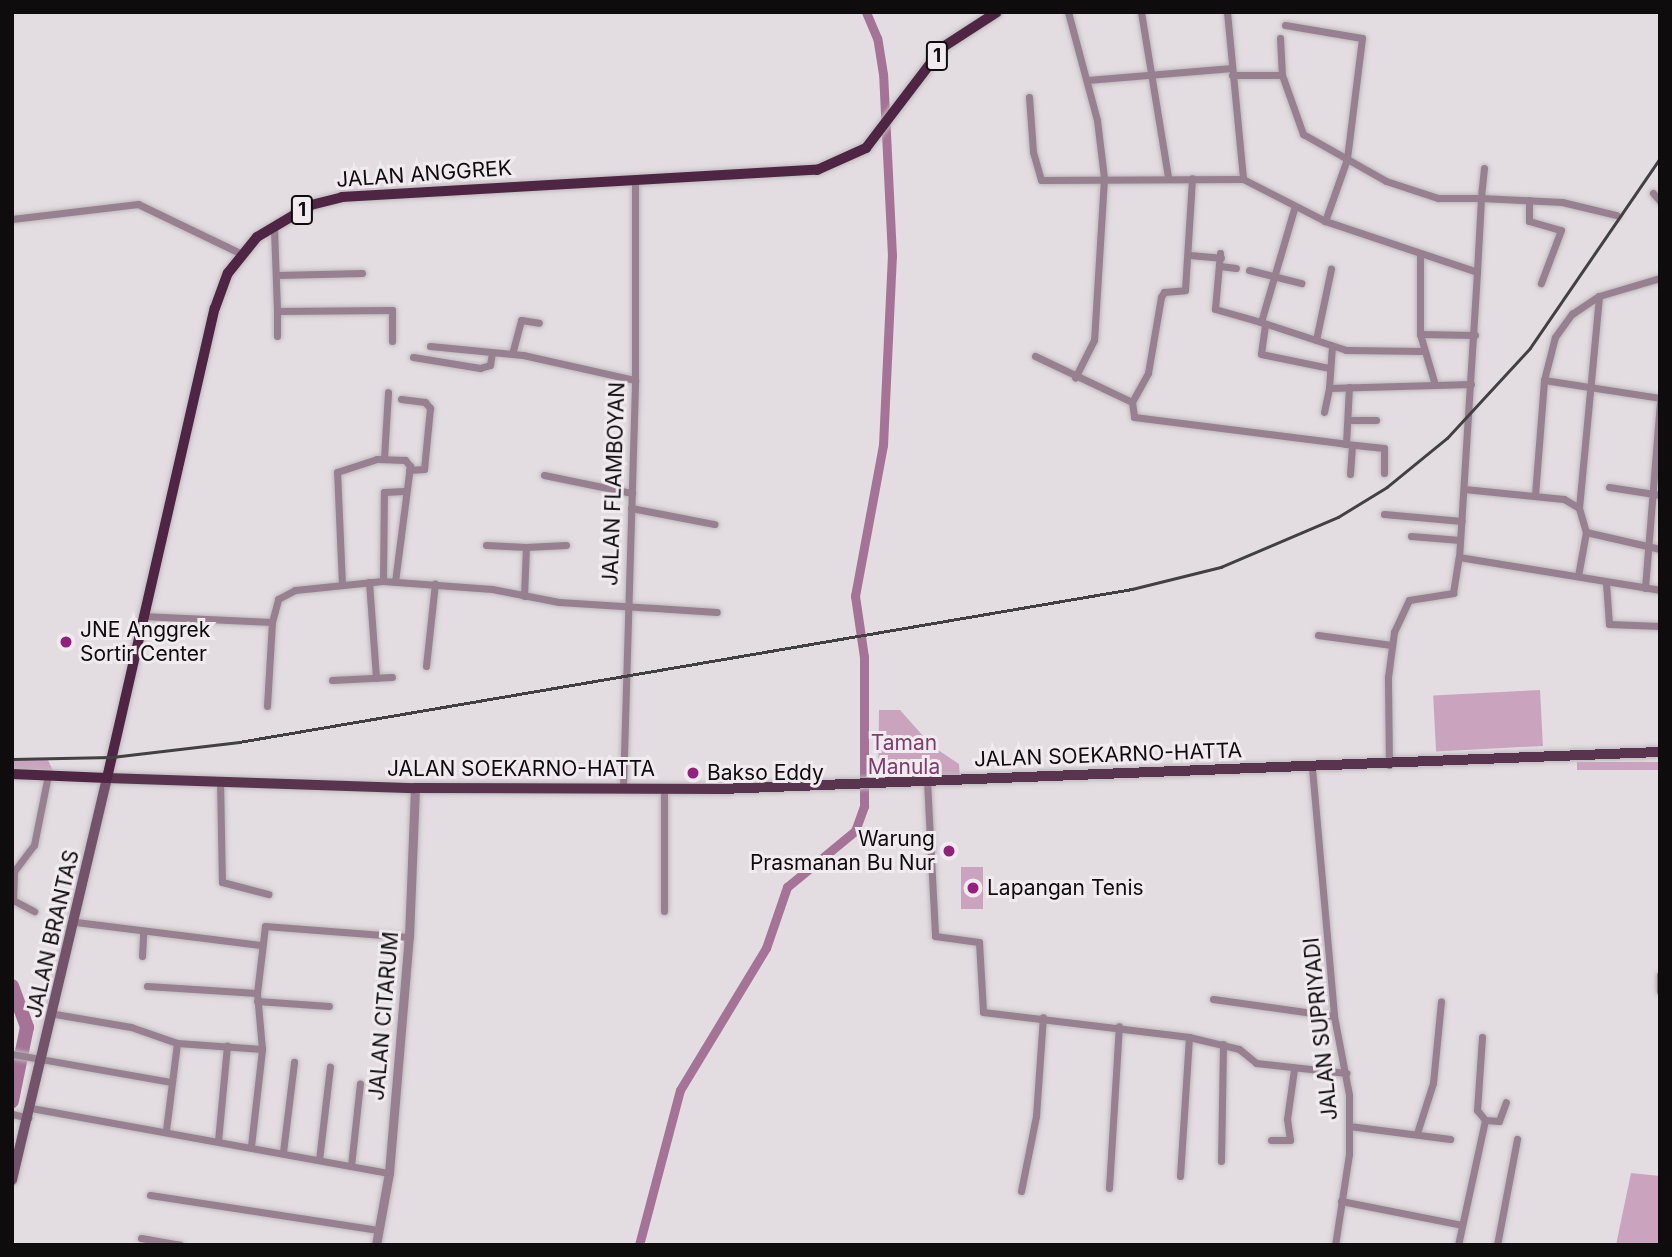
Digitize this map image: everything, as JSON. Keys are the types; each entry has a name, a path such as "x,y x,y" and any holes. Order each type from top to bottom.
{"highway":[{"name":"JALAN ANGGREK","path":"240,253 311,205 342,197 817,170 850,159 882,130 943,47 997,12"},
{"path":"107,778 141,616 211,321 240,253"},
{"name":"JALAN SOEKARNO-HATTA","path":"12,774 107,778"}],"main road":[{"name":"JALAN SOEKARNO-HATTA","path":"107,778 415,789 664,790 1312,768 1660,752"},
{"name":"JALAN BRANTAS","path":"12,1180 55,1014 107,778"}],"street":[{"path":"1068,12 1088,80 1104,178 1102,272 1094,340 1075,378"},
{"path":"1141,12 1168,177"},
{"path":"1227,12 1243,179"},
{"path":"1285,25 1362,38 1347,159 1325,221"},
{"path":"1280,38 1282,75 1300,131 1347,159 1415,192 1586,206 1616,215"},
{"path":"1088,80 1231,71 1282,75"},
{"path":"1029,97 1038,177 1243,179 1294,209 1477,272"},
{"path":"1389,765 1391,645 1409,600 1453,593 1459,557 1484,168"},
{"path":"1192,178 1189,255 1184,291 1164,292 1161,297 1148,373 1132,402 1134,418 1384,448 1384,473"},
{"name":"JALAN FLAMBOYAN","path":"623,789 635,380 635,181"},
{"path":"1653,193 1660,201"},
{"path":"1529,200 1529,221 1561,230 1541,283"},
{"path":"12,219 138,204 240,253"},
{"path":"1294,209 1274,275 1263,324 1261,354 1329,368"},
{"path":"274,228 277,336"},
{"path":"1420,254 1420,334 1434,385"},
{"path":"1189,255 1220,259 1236,268"},
{"path":"1220,259 1215,309 1332,346 1423,351"},
{"path":"1316,340 1331,269"},
{"path":"1248,270 1301,283"},
{"path":"277,275 362,273"},
{"path":"1535,495 1549,349 1562,327 1580,307 1599,296 1660,278"},
{"path":"1578,576 1586,532 1579,508 1599,296"},
{"path":"277,311 393,310 392,341"},
{"path":"512,354 521,320 539,323"},
{"path":"1420,334 1475,335"},
{"path":"430,346 512,354 635,380"},
{"path":"1324,412 1332,346"},
{"path":"413,357 480,368 490,365 492,352"},
{"path":"1035,356 1075,378 1132,402"},
{"path":"1544,380 1660,400 1657,447 1649,493 1645,588"},
{"path":"1329,388 1471,384"},
{"path":"1349,387 1350,474"},
{"path":"384,458 388,391"},
{"path":"401,399 429,406 424,469 409,470"},
{"path":"1348,420 1376,420"},
{"path":"342,585 337,472 384,458 405,460 409,470 404,491 395,581"},
{"path":"544,475 632,493"},
{"path":"1609,487 1660,495"},
{"path":"1464,489 1564,499 1579,508"},
{"path":"383,581 384,492 404,491"},
{"path":"631,508 715,524"},
{"path":"1384,514 1462,521"},
{"path":"1586,532 1660,549"},
{"path":"1411,536 1460,540"},
{"path":"486,545 566,545"},
{"path":"524,596 526,547"},
{"path":"1459,557 1660,590"},
{"path":"267,706 272,622 280,597 295,590 383,581 435,583 524,596 717,612"},
{"path":"369,582 376,678"},
{"path":"426,666 435,583"},
{"path":"1606,583 1609,624 1660,626"},
{"path":"141,616 272,622"},
{"path":"1318,635 1391,645"},
{"path":"332,680 392,677"},
{"name":"JALAN SUPRIYADI","path":"1312,768 1334,1016 1346,1073 1349,1126 1335,1245"},
{"path":"34,911 13,900 13,874 34,845 48,775"},
{"path":"220,781 222,882 268,894"},
{"path":"927,782 934,936 979,942 981,1010 1189,1037 1223,1044 1256,1063 1346,1073"},
{"name":"JALAN CITARUM","path":"376,1245 389,1173 410,937 415,789"},
{"path":"664,790 664,911"},
{"path":"76,922 143,934 261,945"},
{"path":"251,1146 262,1049 257,997 265,926 274,923 410,937"},
{"path":"142,956 143,934"},
{"path":"1660,975 1660,990"},
{"path":"147,986 329,1006"},
{"path":"1213,999 1334,1016"},
{"path":"1417,1133 1433,1083 1441,1001"},
{"path":"55,1014 131,1027 177,1044 262,1049"},
{"path":"1021,1191 1036,1116 1043,1017"},
{"path":"1109,1188 1119,1026"},
{"path":"1180,1176 1189,1037"},
{"path":"1482,1037 1477,1110 1485,1120 1499,1121 1506,1102"},
{"path":"166,1130 170,1082 177,1044"},
{"path":"1221,1161 1223,1044"},
{"path":"218,1141 228,1045"},
{"path":"12,1055 170,1082"},
{"path":"283,1153 294,1062"},
{"path":"319,1160 330,1066"},
{"path":"1271,1140 1290,1140 1287,1119 1294,1069"},
{"path":"351,1166 360,1083"},
{"path":"12,1114 116,1122 389,1173"},
{"path":"1458,1245 1485,1120"},
{"path":"1349,1126 1451,1139"},
{"path":"1497,1245 1517,1139"},
{"path":"150,1195 378,1230"},
{"path":"1341,1201 1462,1225"},
{"path":"141,1238 180,1245"}],"green space":[{"path":"1540,690 1543,746 1436,752 1433,696"},
{"name":"Taman Manula","path":"879,710 900,710 932,746 959,764 960,780 878,782"},
{"path":"12,759 48,760 55,775 12,773"},
{"path":"1577,762 1660,762 1660,770 1577,770"},
{"name":"Lapangan Tenis","path":"961,867 983,867 983,909 961,909"},
{"path":"1631,1173 1660,1176 1660,1245 1616,1245"}],"waterway":[{"path":"639,1245 680,1090 766,948 787,887 855,831 864,806 864,657 855,596 883,445 892,256 883,74 877,38 866,12"},
{"path":"12,986 27,1027 12,1101"}],"railway":[{"path":"12,759 112,757 239,742 1132,589 1221,567 1338,517 1387,487 1447,438 1530,348 1660,158"}],"place":[{"name":"JNE Anggrek Sortir Center","path":"66,642"},
{"name":"Bakso Eddy","path":"693,773"},
{"name":"Warung Prasmanan Bu Nur","path":"949,851"},
{"name":"Lapangan Tenis","path":"973,888"}]}
